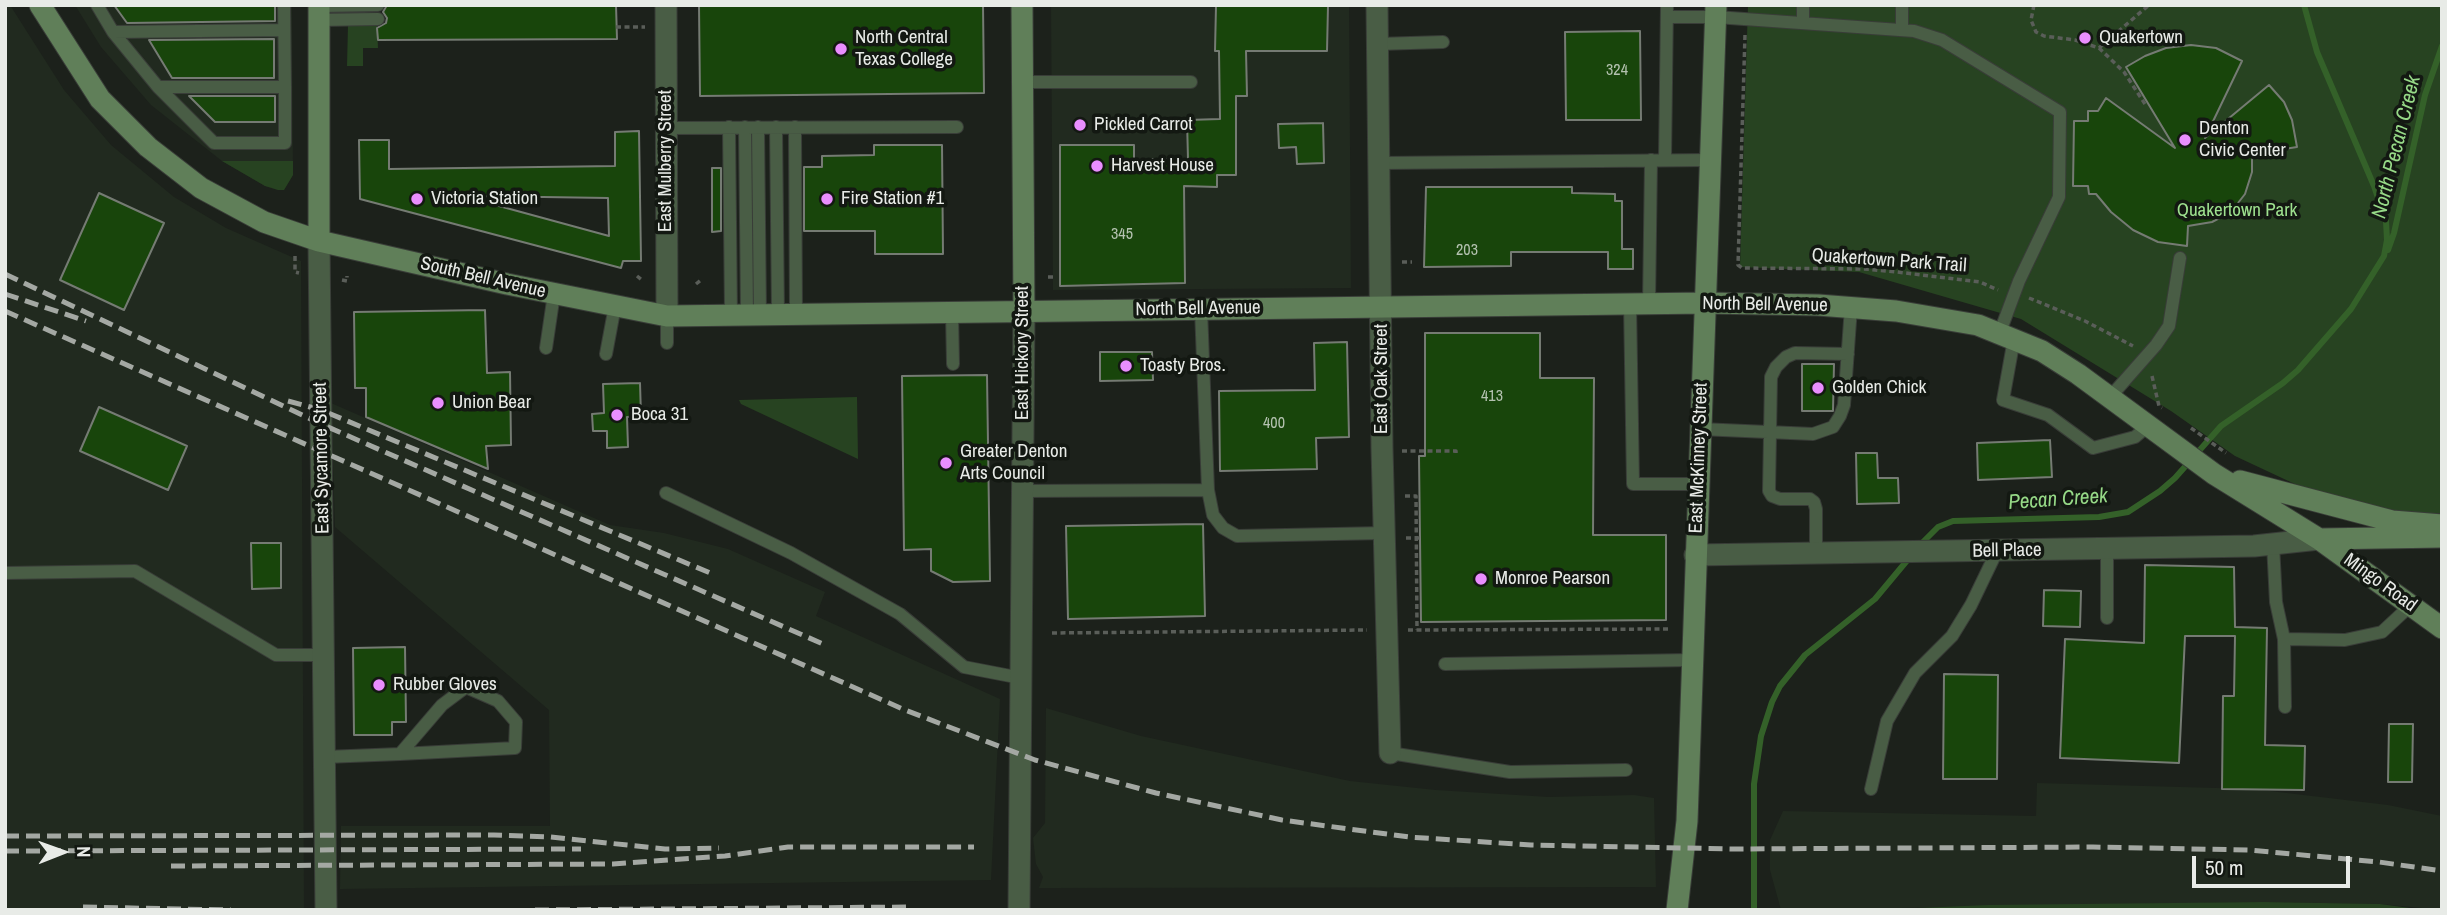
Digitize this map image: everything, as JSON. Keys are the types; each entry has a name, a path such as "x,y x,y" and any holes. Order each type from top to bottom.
{"main road":[{"name":"South Bell Avenue","path":"40,5 100,99 148,147 201,188 264,222 320,241 554,294 667,316 1024,312"},
{"name":"East Hickory Street","path":"1022,5 1024,312"},
{"name":"East Sycamore Street","path":"318,10 320,241"},
{"name":"East McKinney Street","path":"1677,910 1686,847 1716,11"},
{"name":"North Bell Avenue","path":"1024,312 1706,303 1818,304 1978,325 2042,351 2111,396 2156,416 2168,439 2214,474 2319,539"},
{"path":"2214,474 2392,521 2442,525"},
{"path":"2319,539 2442,537"},
{"name":"Mingo Road","path":"2319,539 2442,628"}],"street":[{"name":"East Mulberry Street","path":"666,5 667,316"},
{"name":"East Oak Street","path":"1377,5 1384,533 1390,753"},
{"name":"East Sycamore Street","path":"320,241 326,910"},
{"name":"East Hickory Street","path":"1019,910 1024,312"},
{"name":"Bell Place","path":"1695,555 2107,549 2273,544 2319,539"}],"lane":[{"path":"97,5 113,32 158,87 214,143 285,143 284,5"},
{"path":"318,10 378,5"},
{"path":"1803,5 1803,23"},
{"path":"1902,5 1902,30"},
{"path":"318,10 378,19"},
{"path":"1665,160 1667,11 1716,11 1745,19 1914,31 1942,40 2060,113 2059,197 2013,296 2007,335 2003,400 2048,415 2093,448 2135,437 2156,416"},
{"path":"113,32 284,30"},
{"path":"1378,44 1443,42"},
{"path":"1023,82 1191,82"},
{"path":"158,87 285,87"},
{"path":"729,127 762,315"},
{"path":"751,127 762,315"},
{"path":"762,315 776,127"},
{"path":"762,315 795,127"},
{"path":"666,128 957,127"},
{"path":"1651,160 1639,304 1633,484 1698,484"},
{"path":"1379,163 1710,160"},
{"path":"2111,396 2169,327 2180,258"},
{"path":"546,348 554,294"},
{"path":"606,354 615,306"},
{"path":"1700,429 1813,434 1833,427 1844,405 1851,307"},
{"path":"1201,309 1208,490 1213,515 1223,528 1237,536 1384,533"},
{"path":"952,313 953,364"},
{"path":"667,316 667,343"},
{"path":"1816,553 1814,502 1810,499 1780,499 1772,496 1769,491 1771,377 1786,357 1795,354 1848,354"},
{"path":"1022,491 1053,493 1208,490"},
{"path":"666,493 791,553 900,614 964,667 1021,678"},
{"path":"2273,544 2276,602 2284,639 2285,707"},
{"path":"2107,549 2107,618"},
{"path":"1871,789 1887,721 1915,673 1952,636 1971,606 1997,551"},
{"path":"5,573 135,571 276,655 324,655"},
{"path":"2284,639 2345,640 2382,632 2411,605"},
{"path":"1445,664 1691,660"},
{"path":"325,757 400,754 515,748 516,722 498,701 466,687 442,705 400,754"},
{"path":"1390,753 1510,772 1626,769"}],"path":[{"path":"2034,5 2031,20 2036,32 2099,48 2124,72 2145,104"},
{"path":"2099,48 2149,5"},
{"name":"Quakertown Park Trail","path":"1745,19 1738,265 1742,268 1865,269 1980,282 2085,321 2148,354"},
{"path":"616,27 645,27"},
{"path":"1402,262 1412,262"},
{"path":"342,280 347,281 346,276"},
{"path":"638,276 643,281"},
{"path":"696,284 701,280"},
{"path":"2148,354 2159,406 2156,416"},
{"path":"2183,423 2226,453"},
{"path":"1400,451 1456,450 1456,456"},
{"path":"1400,496 1416,496 1417,630"},
{"path":"1406,538 1418,538"},
{"path":"1401,630 1668,629"},
{"path":"1052,634 1369,630"}],"shaded area":[{"path":"5,5 10,5 64,90 111,145 174,197 226,228 301,261 304,910 5,910"},
{"path":"75,5 292,5 293,175 284,190 265,186 222,161 151,105 101,47"},
{"path":"1051,5 1349,5 1351,288 1053,290"},
{"path":"331,403 610,525 664,533 728,549 825,592 816,616 1000,699 991,880 340,889 341,826 550,826 549,710 335,527"},
{"path":"1046,708 1141,736 1350,781 1549,797 1634,795 1654,798 1656,887 1039,888 1043,877 1036,864 1033,838 1045,823"},
{"path":"2037,783 2253,789 2388,805 2442,816 2442,910 2380,904 2264,902 1781,910 1770,870 1770,840 1783,811 2036,816"}],"green space":[{"name":"Quakertown Park","path":"1748,5 2442,5 2442,513 2406,513 2370,508 2314,493 2235,456 2171,411 2021,319 1859,272 1740,267"},
{"path":"348,25 377,25 378,48 363,48 363,66 347,66"},
{"path":"222,161 293,161 293,175 284,190 278,190 265,186"},
{"path":"857,397 858,459 741,404 739,400"},
{"path":"2264,902 2380,904 2425,910 1870,910 1988,905"}],"building":[{"path":"114,5 275,5 275,21 127,23"},
{"path":"387,5 616,5 617,39 378,40 377,28 386,23 387,18 383,12"},
{"name":"North Central Texas College","path":"699,5 983,5 984,93 700,96"},
{"path":"1216,6 1328,6 1327,51 1246,51 1247,96 1236,96 1236,175 1217,175 1217,187 1184,186 1185,283 1060,286 1060,145 1134,145 1134,159 1188,159 1187,120 1220,119 1219,51 1215,51"},
{"path":"1640,31 1641,120 1566,120 1565,32"},
{"path":"274,39 274,78 172,78 149,40"},
{"name":"Denton Civic Center","path":"2191,45 2216,48 2242,61 2205,138 2269,85 2284,102 2292,120 2297,147 2252,154 2252,172 2245,194 2231,212 2212,222 2188,226 2187,246 2158,242 2133,230 2111,212 2096,194 2089,194 2088,186 2073,186 2074,121 2088,121 2088,111 2098,111 2106,98 2175,148 2126,67 2166,48"},
{"path":"189,96 275,96 275,122 215,122"},
{"path":"1323,123 1324,163 1297,164 1296,147 1279,148 1278,124"},
{"name":"Victoria Station","path":"639,131 641,261 623,261 621,268 360,199 359,140 389,140 389,169 615,166 615,132","holes":["478,196 608,198 609,236 477,200"]},
{"name":"Fire Station #1","path":"874,145 942,145 943,254 875,254 875,231 804,231 804,167 822,167 822,156 874,155"},
{"path":"712,168 721,168 721,231 712,232"},
{"path":"1426,187 1572,187 1572,193 1615,194 1615,201 1622,201 1622,249 1633,249 1633,269 1608,269 1608,252 1511,252 1511,266 1424,267"},
{"path":"99,193 164,223 124,310 60,280"},
{"name":"Union Bear","path":"485,310 487,373 510,372 511,445 486,446 488,469 366,417 366,388 355,388 354,312"},
{"path":"1425,333 1540,333 1540,378 1594,378 1593,535 1666,535 1666,620 1421,622 1419,456 1425,456"},
{"path":"1347,342 1349,437 1316,438 1317,469 1220,471 1219,391 1315,390 1314,343"},
{"name":"Toasty Bros.","path":"1100,352 1152,352 1153,380 1100,381"},
{"name":"Golden Chick","path":"1802,364 1834,364 1833,411 1802,411"},
{"name":"Greater Denton Arts Council","path":"987,375 990,581 953,582 931,571 931,549 904,550 902,376"},
{"name":"Boca 31","path":"640,383 641,416 627,417 628,447 607,448 607,431 593,431 592,414 604,413 603,384"},
{"path":"99,407 187,446 168,490 80,451"},
{"path":"2050,440 2052,477 1978,480 1977,443"},
{"path":"1856,453 1877,453 1878,478 1898,478 1899,503 1857,504"},
{"path":"1203,524 1205,616 1068,619 1066,526"},
{"path":"251,543 281,543 281,588 252,589"},
{"path":"2145,565 2234,567 2235,627 2267,628 2265,745 2305,746 2304,790 2222,789 2223,696 2234,696 2235,636 2185,636 2179,763 2060,758 2065,639 2144,643"},
{"path":"2044,590 2081,591 2080,627 2043,626"},
{"name":"Rubber Gloves","path":"405,647 406,722 392,722 392,735 354,735 353,648"},
{"path":"1944,674 1998,675 1997,779 1943,779"},
{"path":"2389,724 2413,724 2412,782 2388,782"}],"waterway":[{"name":"Pecan Creek","path":"1919,546 1938,527 1953,521 2099,517 2128,512 2175,478 2221,426 2298,370 2351,309 2384,256 2386,221 2374,186 2317,52 2304,5"},
{"name":"North Pecan Creek","path":"2388,250 2425,95 2442,46"},
{"name":"Pecan Creek","path":"1754,910 1754,784 1761,736 1772,702 1780,686 1805,655 1875,599 1910,557"}],"railway":[{"path":"5,274 321,424 823,644"},
{"path":"5,294 86,321"},
{"path":"5,311 905,710 1035,760 1156,793 1282,820 1409,837 1531,845 1734,849 2093,847 2249,850 2379,862 2442,871"},
{"path":"288,401 321,410 715,575"},
{"path":"5,836 494,835 550,837 665,849 719,848"},
{"path":"171,866 613,864 725,856 788,847 974,847"},
{"path":"5,851 581,849"},
{"path":"83,907 231,910"},
{"path":"535,910 910,907"}],"place":[{"name":"Quakertown","path":"2085,38"},
{"name":"North Central Texas College","path":"841,49"},
{"name":"Pickled Carrot","path":"1080,125"},
{"name":"Denton Civic Center","path":"2185,140"},
{"name":"Harvest House","path":"1097,166"},
{"name":"Victoria Station","path":"417,199"},
{"name":"Fire Station #1","path":"827,199"},
{"name":"Toasty Bros.","path":"1126,366"},
{"name":"Golden Chick","path":"1818,388"},
{"name":"Union Bear","path":"438,403"},
{"name":"Boca 31","path":"617,415"},
{"name":"Greater Denton Arts Council","path":"946,463"},
{"name":"Monroe Pearson","path":"1481,579"},
{"name":"Rubber Gloves","path":"379,685"}]}
